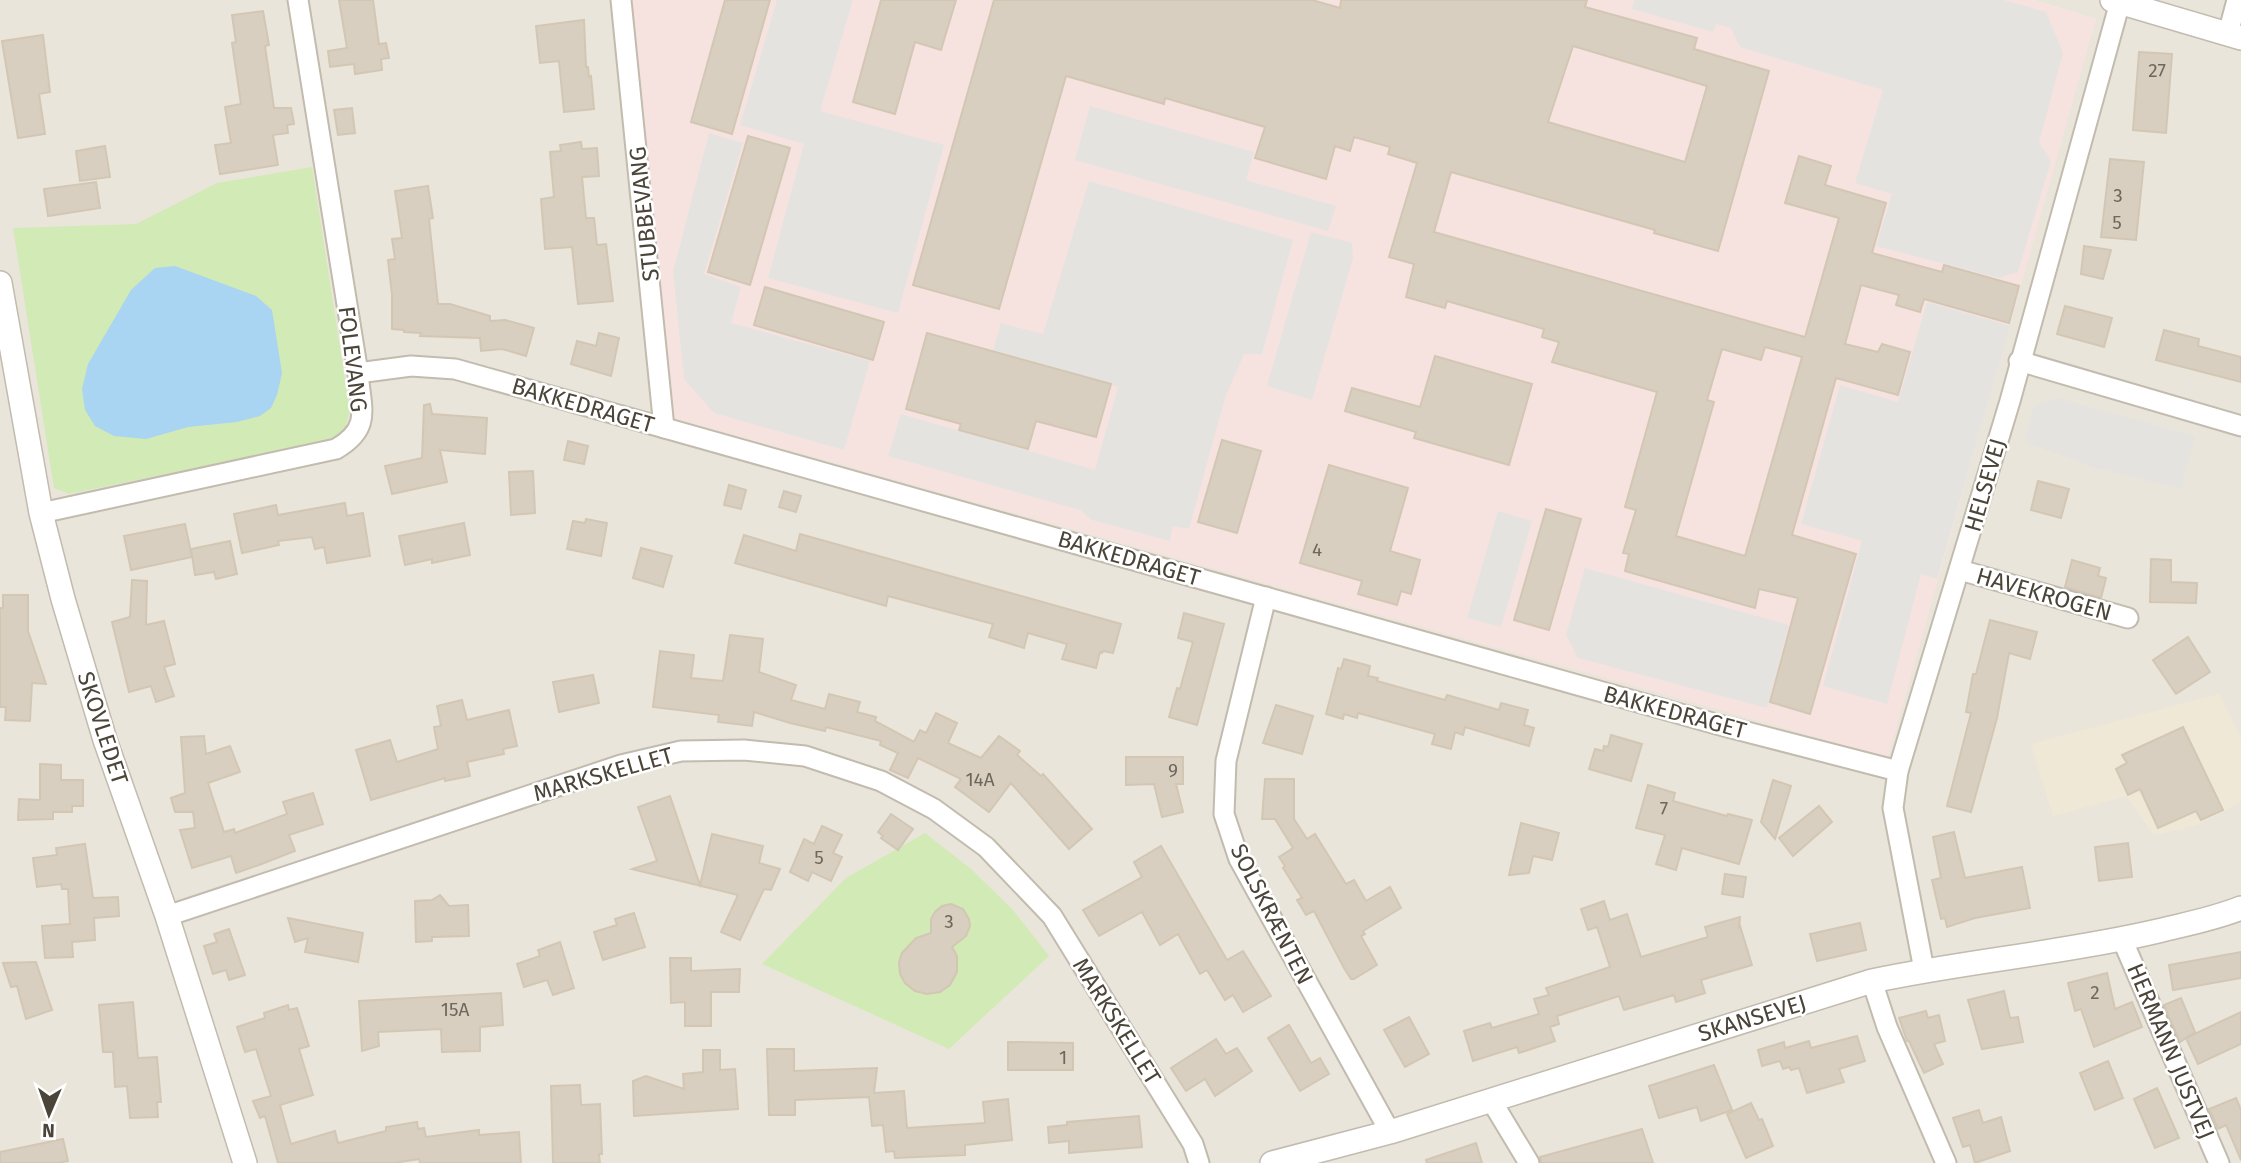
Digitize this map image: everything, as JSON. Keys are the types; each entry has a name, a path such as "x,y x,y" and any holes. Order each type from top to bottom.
{"street":[{"name":"FOLEVANG","path":"41,513 336,449 353,439 363,421 358,373 299,0"},
{"name":"STUBBEVANG","path":"621,0 664,428"},
{"path":"2116,1 2235,36 2237,0"},
{"name":"HELSEVEJ","path":"1924,970 1892,808 1898,771 2020,361 2116,1"},
{"name":"SKOVLEDET","path":"0,282 41,513 63,599 105,740 167,916 245,1163"},
{"path":"2020,361 2241,426"},
{"name":"BAKKEDRAGET","path":"358,373 411,366 455,369 1703,720 1898,771"},
{"name":"HAVEKROGEN","path":"1960,570 2128,618"},
{"name":"SOLSKRÆNTEN","path":"1266,597 1226,761 1224,814 1239,859 1390,1132"},
{"name":"MARKSKELLET","path":"167,916 621,765 681,751 744,750 805,756 881,781 934,808 986,847 1052,916 1193,1144 1199,1163"},
{"name":"SKANSEVEJ","path":"1272,1163 1390,1132 1871,981 1924,970 2122,939 2221,916 2241,908"},
{"name":"HERMANN JUSTVEJ","path":"2122,939 2219,1163"},
{"path":"1871,981 1887,1027 1946,1163"},
{"path":"1491,1100 1529,1163"}],"shaded area":[{"path":"0,0 627,0 2096,19 2033,0 2241,0 2241,1163 0,1163"},
{"path":"627,0 2033,0 2096,19 1888,757 674,418"},
{"path":"777,0 853,0 820,111 944,145 898,313 768,278 804,144 740,125"},
{"path":"1634,0 2004,0 2046,12 2063,53 2039,142 2051,161 2018,272 1999,278 1876,246 1892,194 1855,183 1883,90 1740,47 1731,28 1716,24 1713,32 1632,9"},
{"path":"1090,106 1254,152 1246,180 1336,206 1328,231 1075,160"},
{"path":"709,133 743,143 704,274 741,287 731,323 870,361 844,450 714,413 684,379 673,272"},
{"path":"1089,181 1293,240 1262,354 1244,354 1225,398 1189,529 1173,526 1170,541 1092,520 1080,510 888,456 901,414 1095,470 1118,387 993,350 1001,323 1043,334"},
{"path":"1311,232 1352,243 1353,258 1312,400 1267,386"},
{"path":"1927,302 2010,326 1937,579 1921,574 1887,704 1823,686 1862,541 1801,524 1840,385 1898,402"},
{"path":"2058,398 2195,436 2181,489 2095,468 2025,442 2033,407"},
{"path":"1498,511 1532,521 1501,627 1467,618"},
{"path":"1585,568 1789,625 1767,708 1578,658 1566,635"},
{"path":"2219,694 2241,738 2241,802 2197,825 2154,835 2126,796 2053,816 2031,744"}],"green space":[{"path":"312,167 350,412 344,430 329,440 69,494 54,488 13,228 136,224 217,183"},
{"path":"925,833 971,869 1013,910 1049,956 949,1049 762,964 846,878"}],"water":[{"path":"175,266 256,296 272,310 282,373 277,395 271,408 260,416 237,422 188,427 146,439 114,436 95,426 85,410 82,389 88,364 131,290 155,268"}],"building":[{"path":"339,0 373,0 379,44 386,43 389,58 381,59 382,70 355,74 354,64 330,67 328,51 347,48"},
{"path":"725,0 770,0 732,134 691,122"},
{"path":"881,0 956,0 941,50 915,42 895,114 853,102"},
{"path":"994,0 1312,0 1340,8 1341,0 1587,0 1585,7 1697,38 1694,49 1769,71 1718,251 1654,233 1655,230 1451,172 1434,232 1805,337 1839,218 1785,203 1799,156 1831,166 1825,185 1886,203 1872,253 1942,272 1944,265 2019,286 2009,323 1924,299 1920,312 1896,305 1899,295 1861,285 1845,344 1878,352 1882,344 1910,352 1898,395 1836,378 1792,535 1856,554 1810,714 1770,702 1798,598 1759,589 1755,608 1625,571 1629,554 1623,553 1636,510 1625,507 1657,392 1552,362 1559,342 1542,337 1544,329 1447,301 1445,308 1406,297 1414,264 1389,257 1417,163 1388,154 1390,147 1354,137 1350,151 1335,146 1326,179 1255,158 1265,127 1165,98 1164,104 1066,76 999,309 913,285","holes":["1573,46 1707,86 1685,162 1548,122","1765,347 1802,357 1745,556 1676,536 1714,402 1707,400 1722,349 1761,360"]},
{"path":"263,11 269,45 265,46 274,108 291,108 294,124 287,125 288,133 273,135 278,165 220,174 215,145 231,143 225,107 241,104 232,43 236,42 232,15"},
{"path":"584,20 586,67 589,77 591,76 594,109 564,112 559,61 540,63 536,26"},
{"path":"43,35 50,92 39,94 45,134 18,138 2,41"},
{"path":"2139,52 2172,54 2166,133 2133,130"},
{"path":"352,108 355,133 338,135 334,110"},
{"path":"748,136 790,148 750,285 708,272"},
{"path":"581,142 582,149 597,148 599,176 582,177 586,218 594,218 597,245 606,244 613,301 578,304 572,247 545,249 541,199 554,197 550,152 561,151 560,145"},
{"path":"105,146 110,177 80,181 76,151"},
{"path":"2110,159 2144,162 2136,240 2101,237"},
{"path":"96,182 100,208 48,216 44,189"},
{"path":"428,186 433,218 429,219 438,304 450,304 490,316 490,321 505,320 534,328 526,356 502,349 481,351 480,338 420,336 421,333 392,329 388,260 395,259 392,239 402,238 395,191"},
{"path":"2084,246 2111,250 2103,279 2081,274"},
{"path":"765,287 884,322 873,360 754,325"},
{"path":"2065,306 2112,318 2104,347 2057,334"},
{"path":"2164,330 2199,339 2198,346 2241,357 2241,382 2156,360"},
{"path":"599,333 619,338 611,376 571,364 577,341 596,346"},
{"path":"927,333 1111,384 1096,437 1036,421 1028,449 959,430 961,424 906,409"},
{"path":"1435,356 1532,384 1509,465 1414,438 1416,432 1345,411 1352,388 1420,407"},
{"path":"430,404 432,414 487,418 485,454 440,450 447,482 392,494 385,466 422,458 424,405"},
{"path":"1222,440 1261,451 1237,533 1198,522"},
{"path":"568,441 588,446 584,464 564,460"},
{"path":"1329,465 1408,488 1390,551 1420,560 1411,594 1401,591 1397,605 1358,594 1362,581 1300,563"},
{"path":"533,471 535,513 511,515 509,472"},
{"path":"2038,481 2069,489 2061,518 2031,510"},
{"path":"729,485 746,490 741,509 724,505"},
{"path":"784,491 801,496 796,512 779,507"},
{"path":"345,503 347,516 363,513 370,556 327,563 324,547 315,549 312,537 278,541 279,545 242,553 234,514 276,505 278,515"},
{"path":"1546,509 1581,519 1549,630 1514,620"},
{"path":"586,519 607,523 601,556 567,549 573,521 585,523"},
{"path":"464,523 470,555 432,563 432,559 405,565 399,536"},
{"path":"185,524 192,557 131,570 124,536"},
{"path":"800,534 1121,624 1113,653 1100,652 1096,668 1062,659 1067,644 1028,633 1024,648 989,637 993,624 888,596 886,606 735,563 744,535 796,551"},
{"path":"230,541 237,574 216,579 214,572 195,575 191,549"},
{"path":"641,548 672,556 663,587 633,578"},
{"path":"2151,559 2171,560 2171,582 2197,583 2196,603 2150,602"},
{"path":"2072,560 2100,568 2098,576 2106,578 2101,598 2065,587"},
{"path":"132,580 147,581 146,625 164,621 175,664 164,667 174,696 156,702 151,686 129,692 112,622 130,617"},
{"path":"3,595 28,595 28,631 46,684 32,683 30,721 5,720 6,707 0,707 0,608 3,608"},
{"path":"1184,613 1224,624 1197,725 1169,717 1193,642 1178,638"},
{"path":"1990,620 2037,632 2030,659 2009,653 1997,718 1971,812 1947,806 1971,713 1966,712 1973,674 1976,674"},
{"path":"730,635 763,639 759,672 796,685 791,700 825,709 829,694 860,702 857,712 876,717 875,721 914,742 920,730 926,733 936,713 957,723 948,743 981,758 999,736 1020,751 1017,755 1041,776 1043,774 1092,829 1069,849 1011,783 989,812 955,787 961,779 918,758 908,778 890,770 898,753 880,745 881,741 826,727 825,731 754,712 752,726 718,722 719,715 653,707 660,651 694,655 691,678 723,681"},
{"path":"2188,637 2210,672 2176,694 2153,660"},
{"path":"1344,659 1370,666 1368,676 1378,678 1377,681 1445,700 1447,695 1499,710 1501,703 1528,710 1524,725 1534,728 1529,746 1465,727 1463,735 1455,732 1451,749 1432,744 1435,734 1358,713 1357,718 1344,714 1343,719 1326,714 1338,668 1341,669"},
{"path":"593,675 599,703 559,712 553,682"},
{"path":"462,700 467,720 509,710 517,746 503,749 504,754 467,762 470,776 445,781 445,778 371,800 356,750 390,740 397,762 438,749 434,727 441,726 437,706"},
{"path":"1276,705 1313,716 1302,754 1263,743"},
{"path":"2183,727 2223,810 2201,820 2196,811 2158,828 2140,789 2128,795 2116,769 2127,763 2122,755"},
{"path":"1611,735 1642,744 1631,781 1589,769 1595,749 1603,751 1604,746 1608,747"},
{"path":"204,736 206,754 230,746 240,772 208,783 224,832 234,829 235,833 287,814 283,802 313,793 323,824 289,835 295,851 236,873 231,856 192,868 180,830 195,828 193,812 175,812 171,798 185,793 181,737"},
{"path":"1126,757 1183,757 1183,784 1176,784 1183,812 1162,817 1154,784 1126,785"},
{"path":"40,764 61,765 61,780 83,780 83,806 72,806 72,812 53,812 53,819 18,820 19,799 40,800"},
{"path":"1265,779 1294,779 1294,819 1307,839 1315,834 1346,884 1354,880 1366,901 1390,887 1401,908 1363,931 1365,934 1361,936 1377,965 1354,979 1351,979 1344,968 1314,911 1306,915 1297,900 1302,898 1279,857 1293,848 1275,819 1262,819"},
{"path":"1773,780 1791,786 1775,839 1761,822"},
{"path":"1648,785 1675,793 1673,801 1752,820 1739,864 1682,848 1676,870 1656,864 1665,835 1636,828"},
{"path":"670,796 700,885 712,834 763,846 759,863 780,869 771,890 764,889 740,940 721,932 738,895 632,869 657,861 638,807"},
{"path":"1819,806 1832,822 1793,856 1779,838"},
{"path":"891,814 913,829 898,850 881,838 883,836 878,832"},
{"path":"1521,823 1559,833 1552,860 1533,856 1529,873 1509,875"},
{"path":"822,826 842,835 833,853 842,857 831,881 812,872 808,881 790,872 804,839 814,844"},
{"path":"1954,832 1965,878 2022,867 2030,908 1975,918 1947,927 1945,918 1941,919 1932,880 1941,878 1933,837"},
{"path":"2128,843 2132,877 2099,881 2095,847"},
{"path":"85,844 93,898 118,897 119,916 94,918 95,940 72,942 73,957 45,958 42,926 70,924 68,889 62,889 61,884 37,887 33,858 57,855 56,848"},
{"path":"1161,846 1227,960 1243,951 1271,996 1243,1012 1233,995 1225,1000 1207,970 1200,974 1178,934 1160,945 1142,912 1099,936 1083,910 1142,877 1134,862"},
{"path":"1725,874 1746,877 1743,897 1722,894"},
{"path":"440,895 449,906 468,905 469,936 432,937 432,941 416,942 415,901 432,900"},
{"path":"1604,901 1610,920 1627,914 1641,957 1708,937 1705,927 1740,917 1739,927 1752,965 1701,980 1705,993 1676,1002 1674,995 1624,1010 1619,996 1557,1016 1559,1024 1550,1027 1555,1041 1519,1053 1517,1047 1473,1061 1464,1031 1490,1023 1492,1028 1539,1014 1534,999 1549,995 1546,988 1610,967 1597,927 1588,930 1581,909"},
{"path":"951,904 963,909 970,926 966,936 952,947 957,956 957,972 950,985 940,992 927,994 915,991 905,983 900,974 899,962 902,953 916,938 931,933 931,919 935,912 942,906"},
{"path":"634,913 645,947 603,960 594,932 617,925 615,919"},
{"path":"288,918 363,933 358,962 305,952 308,938 295,942"},
{"path":"1860,923 1866,950 1817,961 1810,934"},
{"path":"229,929 245,975 229,980 226,970 213,974 204,946 217,942 214,934"},
{"path":"560,942 574,988 553,995 547,980 524,987 517,964 540,956 538,950"},
{"path":"2241,952 2241,978 2173,990 2169,965"},
{"path":"670,958 691,958 691,971 740,969 739,992 711,992 711,1026 685,1026 685,1002 671,1003"},
{"path":"36,962 52,1010 26,1019 17,986 11,987 3,963"},
{"path":"2107,973 2115,1009 2132,1002 2142,1027 2094,1047 2081,1009 2075,1011 2068,983"},
{"path":"2004,991 2010,1018 2018,1017 2023,1042 1982,1049 1968,1000"},
{"path":"501,993 503,1025 480,1027 480,1051 442,1052 441,1029 378,1032 379,1046 362,1051 359,1001"},
{"path":"2181,998 2195,1032 2180,1042 2164,1005"},
{"path":"133,1002 138,1058 157,1057 161,1102 157,1102 158,1117 130,1118 127,1086 115,1087 113,1052 103,1052 99,1005"},
{"path":"288,1005 289,1010 297,1008 309,1046 299,1049 313,1095 280,1105 291,1144 335,1131 338,1143 386,1131 386,1127 417,1122 418,1129 424,1128 426,1137 479,1130 479,1135 519,1132 521,1163 420,1163 419,1159 394,1163 278,1163 265,1116 260,1118 253,1101 271,1096 256,1049 245,1052 237,1027 265,1018 264,1013"},
{"path":"1926,1011 1928,1018 1939,1015 1945,1041 1934,1044 1943,1064 1924,1073 1907,1041 1899,1018"},
{"path":"2241,1012 2241,1044 2198,1064 2186,1038"},
{"path":"1409,1017 1429,1054 1405,1067 1384,1030"},
{"path":"1289,1025 1311,1063 1320,1058 1329,1074 1300,1091 1268,1038"},
{"path":"1857,1036 1865,1061 1839,1069 1844,1082 1807,1093 1799,1068 1783,1069 1780,1061 1762,1066 1758,1050 1784,1042 1785,1048 1809,1041 1811,1048"},
{"path":"1216,1039 1226,1054 1237,1048 1252,1071 1215,1096 1205,1079 1186,1091 1171,1068"},
{"path":"1008,1042 1073,1043 1073,1070 1008,1070"},
{"path":"767,1049 794,1049 794,1071 877,1068 874,1093 904,1091 907,1128 985,1123 983,1102 1008,1099 1012,1140 965,1145 965,1155 895,1158 894,1151 886,1152 883,1125 872,1126 869,1097 795,1100 795,1115 769,1115"},
{"path":"703,1050 720,1050 720,1070 735,1069 738,1109 634,1116 633,1081 646,1076 684,1089 683,1074 703,1072"},
{"path":"2108,1061 2123,1098 2095,1110 2080,1073"},
{"path":"1714,1065 1732,1110 1701,1121 1697,1107 1659,1118 1649,1086"},
{"path":"580,1085 581,1105 600,1104 600,1163 553,1163 551,1086"},
{"path":"2157,1088 2179,1138 2155,1148 2134,1099"},
{"path":"2236,1098 2241,1110 2241,1160 2226,1125 2218,1129 2209,1109"},
{"path":"1751,1103 1759,1120 1762,1119 1773,1146 1746,1158 1727,1114"},
{"path":"1979,1110 1983,1123 2001,1117 2010,1151 1975,1163 1970,1145 1963,1147 1953,1118"},
{"path":"1139,1116 1142,1147 1069,1153 1069,1141 1049,1143 1048,1127 1067,1125 1067,1122"},
{"path":"1642,1129 1653,1163 1541,1163 1540,1157"},
{"path":"63,1139 68,1161 0,1163 0,1152"},
{"path":"1476,1143 1482,1163 1427,1163 1426,1160"}]}
